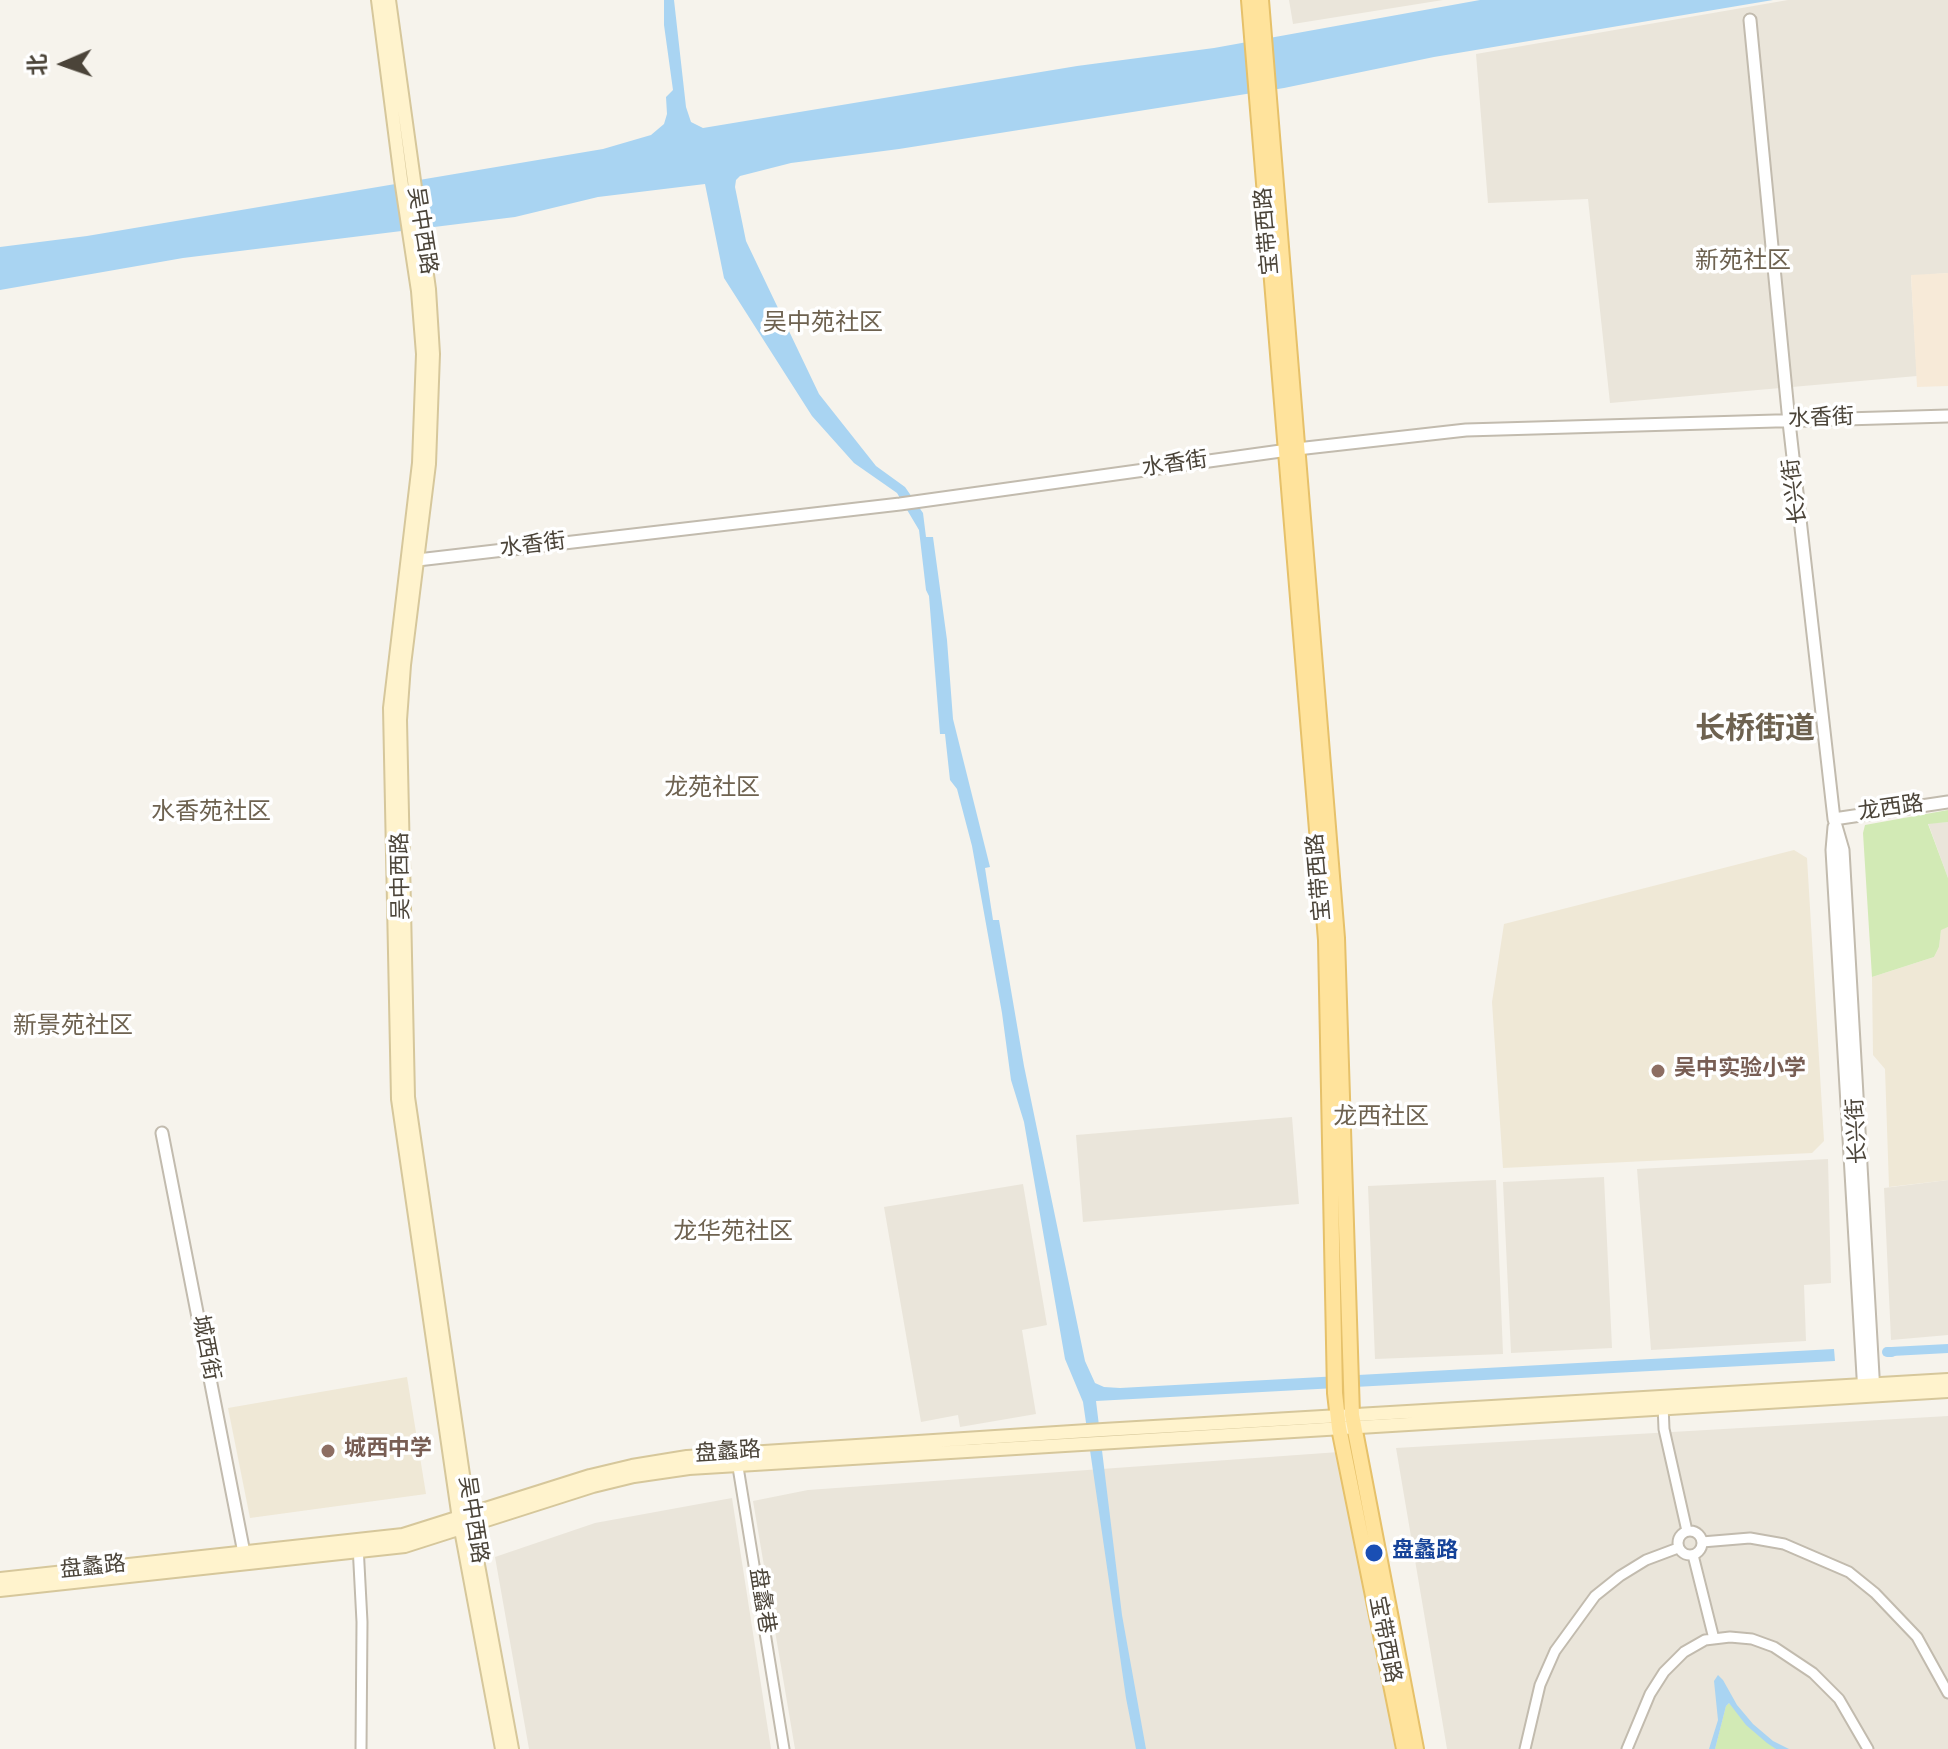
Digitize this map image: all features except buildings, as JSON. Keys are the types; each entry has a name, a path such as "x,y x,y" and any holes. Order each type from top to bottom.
{"main road":[{"name":"吴中西路","path":"378,0 416,237 423,381 400,720 408,1097 465,1523 502,1749"},
{"name":"吴中西路","path":"389,0 406,176"},
{"name":"宝带西路","path":"1249,0 1258,34"},
{"name":"宝带西路","path":"1261,0 1258,34 1263,97 1337,938 1351,1372 1351,1392 1345,1421 1404,1749"},
{"name":"宝带西路","path":"1293,450 1326,940 1335,1393 1345,1421 1416,1749"},
{"name":"盘蠡路","path":"0,1579 358,1546 465,1523 576,1481 632,1466 1869,1390 1948,1380"},
{"name":"盘蠡路","path":"1869,1390 1948,1391"},
{"name":"吴中西路","path":"465,1523 512,1749"},
{"name":"盘蠡路","path":"0,1590 245,1557"}],"street":[{"name":"长兴街","path":"1750,20 1789,422 1834,819 1843,850 1869,1390"},
{"name":"水香街","path":"412,561 918,502 1293,450 1466,430 1948,416"},
{"name":"龙西路","path":"1834,819 1948,802"},
{"name":"城西街","path":"162,1133 245,1557"},
{"path":"1662,1402 1664,1429 1687,1531"},
{"name":"盘蠡巷","path":"737,1459 784,1749"},
{"path":"1687,1531 1695,1532 1702,1542 1700,1550 1693,1555 1683,1554 1678,1548 1678,1539 1687,1531"},
{"path":"1702,1542 1750,1538 1784,1544 1849,1572 1875,1593 1917,1637 1948,1693"},
{"path":"358,1546 362,1622 361,1749"},
{"path":"1525,1749 1540,1685 1555,1651 1595,1596 1646,1560 1678,1548"},
{"path":"1693,1555 1714,1639"},
{"path":"1627,1749 1650,1694 1664,1672 1684,1652 1705,1640 1730,1637 1752,1639 1774,1647 1813,1673 1839,1699 1868,1749"}],"shaded area":[{"path":"1289,0 1443,0 1293,24"},
{"path":"1788,0 1948,0 1948,273 1911,276 1917,376 1610,403 1588,199 1488,203 1476,54"},
{"path":"1948,273 1948,386 1917,387 1911,275"},
{"path":"1948,822 1948,878 1928,823"},
{"name":"吴中实验小学","path":"1794,850 1807,858 1824,1141 1812,1153 1503,1168 1492,1002 1504,924"},
{"path":"1948,927 1948,1180 1889,1187 1885,1069 1873,1055 1872,977 1934,957 1939,947 1941,929"},
{"path":"1292,1117 1299,1204 1083,1222 1076,1135"},
{"path":"1828,1159 1831,1283 1804,1285 1806,1341 1651,1350 1637,1169"},
{"path":"1604,1177 1612,1348 1511,1353 1503,1182"},
{"path":"1496,1180 1503,1354 1375,1359 1368,1186"},
{"path":"1948,1180 1948,1335 1891,1340 1884,1188"},
{"path":"1023,1184 1047,1325 1022,1330 1036,1414 960,1427 958,1415 921,1422 884,1207"},
{"name":"城西中学","path":"407,1377 426,1494 250,1518 228,1408"},
{"path":"1948,1416 1948,1749 1447,1749 1396,1448"},
{"path":"1339,1452 1395,1749 795,1749 753,1501 808,1490"},
{"path":"732,1498 771,1749 529,1749 495,1557 595,1523"}],"green space":[{"path":"1948,810 1948,822 1928,824 1948,878 1948,927 1941,930 1939,947 1934,957 1872,977 1865,825"},
{"path":"1729,1703 1750,1728 1776,1749 1715,1749"}],"water":[{"path":"664,0 674,0 686,107 691,122 703,128 1077,66 1214,48 1480,0 1773,0 1434,57 1284,88 899,149 791,163 740,176 736,180 746,241 819,394 876,466 905,487 923,513 926,537 933,537 947,640 953,719 990,867 985,868 993,920 999,920 1024,1066 1085,1361 1095,1383 1120,1388 1834,1349 1835,1361 1096,1401 1122,1615 1146,1749 1136,1749 1083,1402 1065,1359 1024,1122 1011,1080 972,846 957,789 950,780 945,734 940,734 929,596 919,530 897,493 854,463 812,416 724,278 705,184 598,197 515,217 183,258 0,290 0,247 87,236 603,149 651,135 664,124 666,97 673,90 664,25"},
{"path":"1948,1344 1948,1353 1892,1356 1891,1347"},
{"path":"1718,1675 1753,1724 1773,1741 1789,1749 1776,1749 1767,1743 1746,1725 1729,1703 1715,1749 1709,1749 1718,1720 1714,1681"}],"waterway":[{"path":"1887,1352 1892,1352"}],"place":[{"name":"吴中实验小学","path":"1658,1071"},
{"name":"城西中学","path":"328,1451"},
{"name":"盘蠡路","path":"1374,1553"}],"district":[{"name":"新苑社区","path":"1743,263"},
{"name":"吴中苑社区","path":"823,325"},
{"name":"长桥街道","path":"1755,732"},
{"name":"龙苑社区","path":"712,790"},
{"name":"水香苑社区","path":"211,814"},
{"name":"新景苑社区","path":"73,1028"},
{"name":"龙西社区","path":"1381,1119"},
{"name":"龙华苑社区","path":"733,1234"}]}
